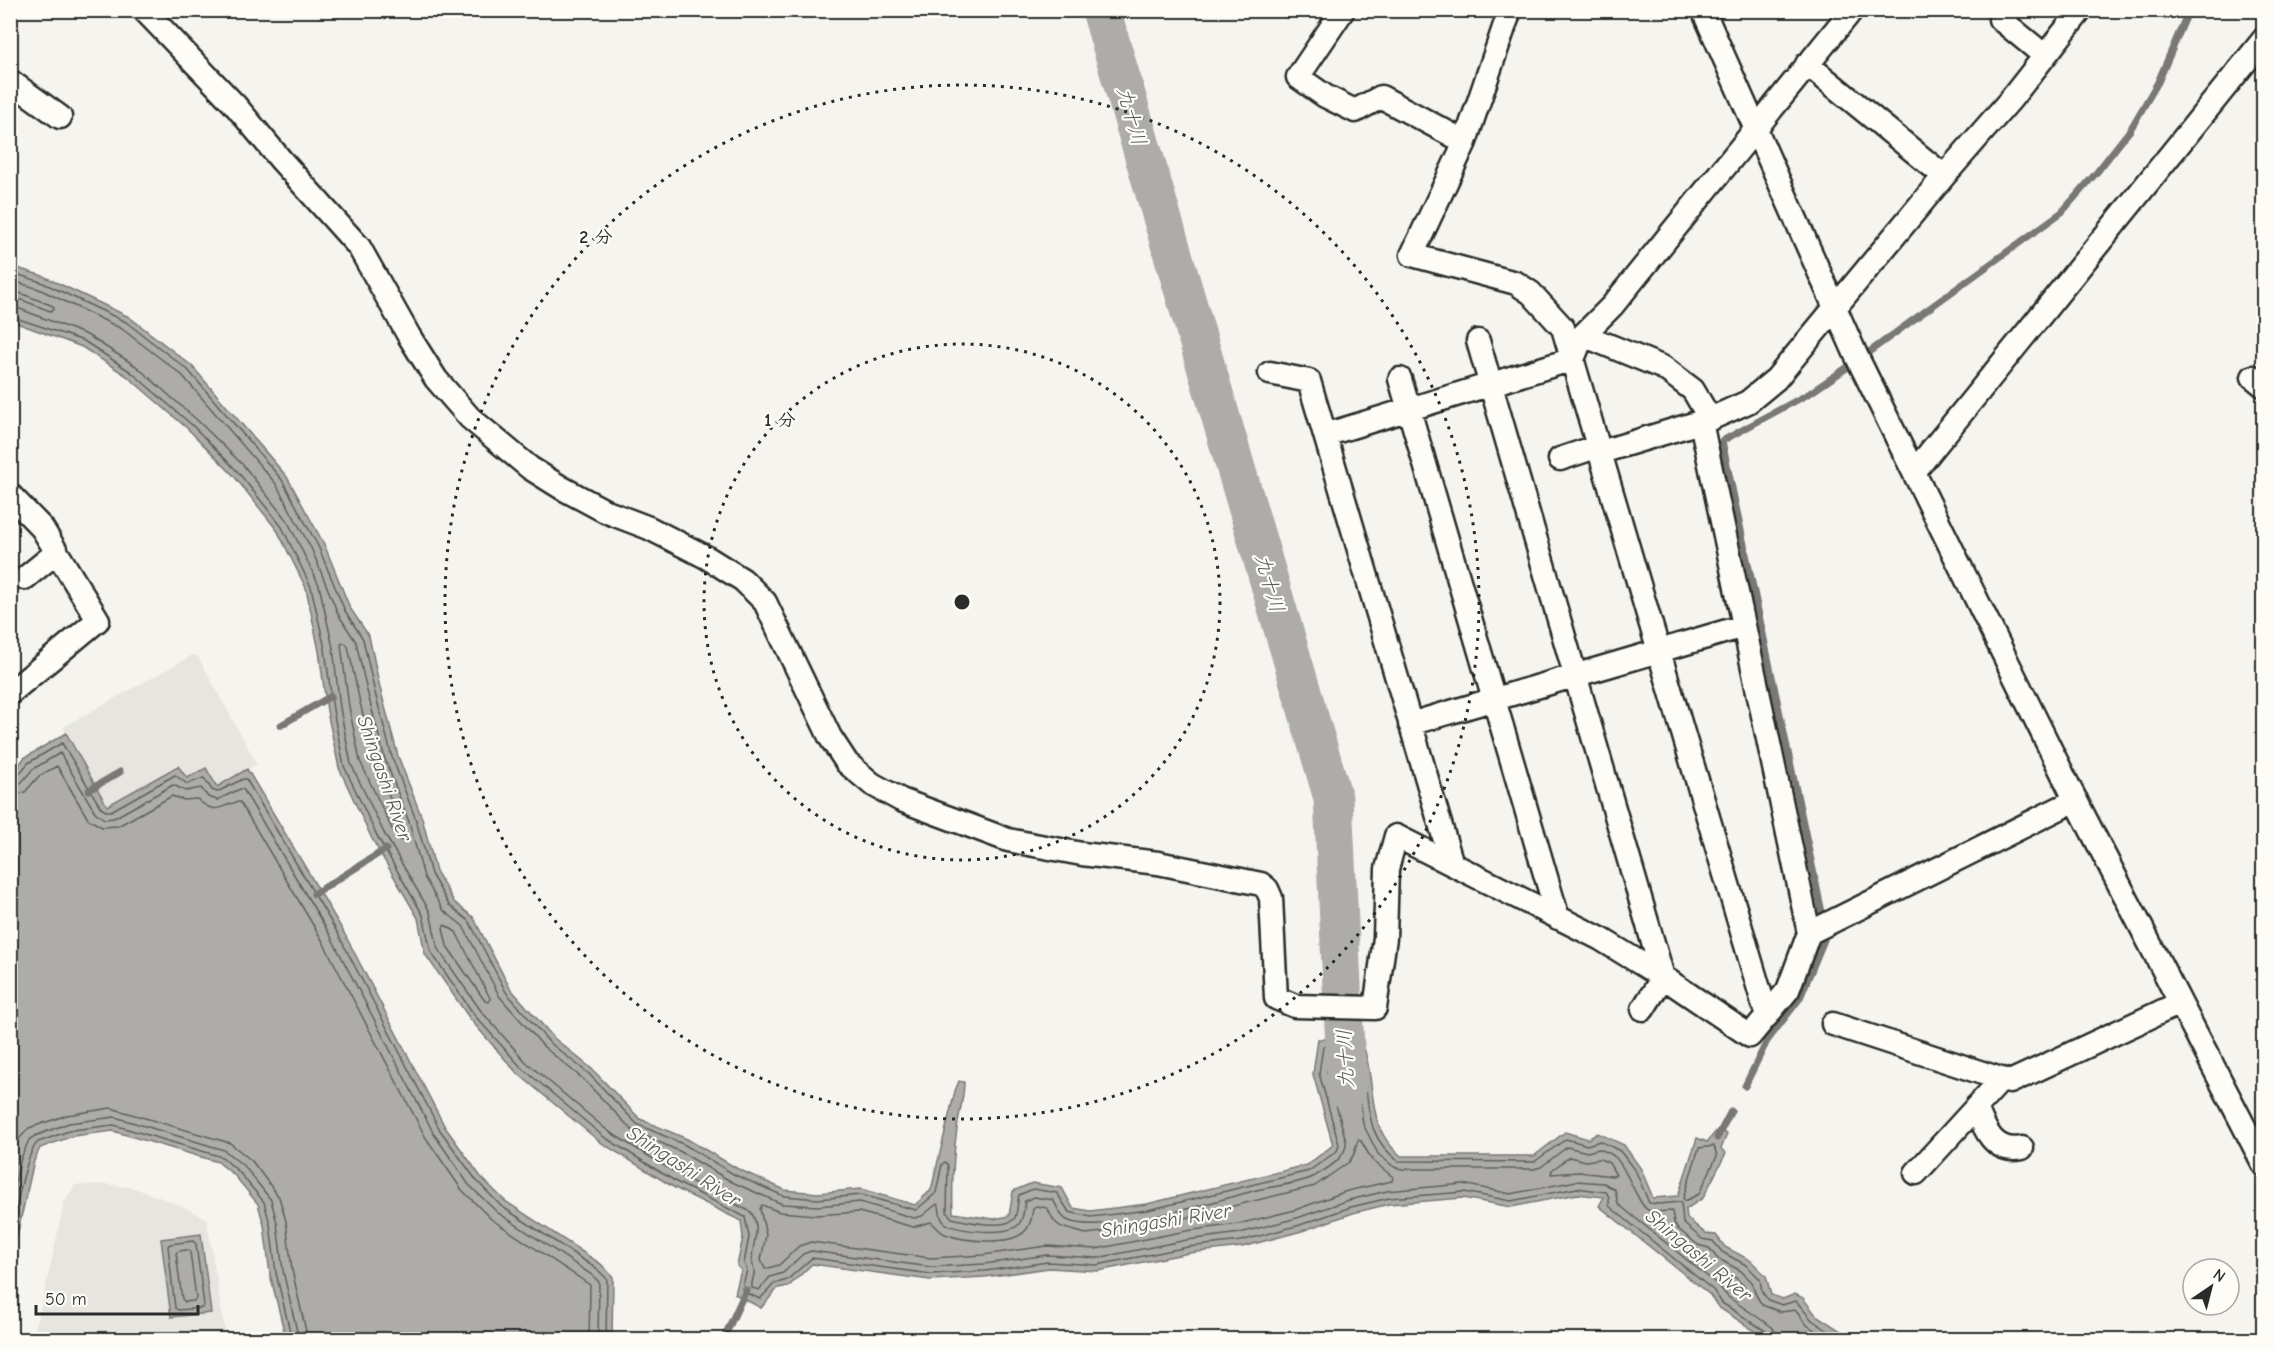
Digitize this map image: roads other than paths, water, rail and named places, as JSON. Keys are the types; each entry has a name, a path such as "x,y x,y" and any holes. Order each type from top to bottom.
{"street":[{"path":"144,10 235,105 359,247 436,379 470,418 530,468 562,488 607,512 649,528 706,557 743,580 765,602 830,737 847,763 872,784 901,800 1008,840 1082,854 1158,863 1261,884 1267,889 1271,898 1276,998 1296,1005 1375,1008 1385,938 1387,869 1396,836 1601,939 1663,977 1750,1036 1788,990 1809,933 1744,626 1705,421 1693,390 1664,368 1584,336"},
{"path":"1344,10 1298,77 1325,96 1355,111 1381,97 1466,142"},
{"path":"1510,10 1466,142 1412,255 1516,283 1531,293 1563,327 1767,1016"},
{"path":"1703,10 1856,355 2076,800 2264,1165"},
{"path":"1325,435 1573,359 1584,336 1612,306 1852,10"},
{"path":"1560,459 1705,421 1748,402 1776,379 1944,176 2011,99 2081,10"},
{"path":"2000,20 2045,56"},
{"path":"1914,472 2264,39"},
{"path":"1807,64 1944,176"},
{"path":"10,81 60,117"},
{"path":"1478,341 1663,977 1643,1009"},
{"path":"1270,372 1309,381 1452,864"},
{"path":"1400,379 1558,918"},
{"path":"10,495 42,528 98,620 10,693"},
{"path":"25,578 57,552"},
{"path":"1410,724 1744,626"},
{"path":"1809,933 2076,800"},
{"path":"1833,1024 2010,1082 2180,1003"},
{"path":"1916,1173 2002,1079"},
{"path":"1976,1107 1985,1129 2000,1146 2012,1150 2022,1148"}],"water":[{"name":"Shingashi River","path":"11,266 43,276 129,317 192,366 287,477 324,544 350,608 369,636 398,756 422,818 436,871 454,902 473,917 510,988 554,1038 592,1069 640,1119 687,1139 738,1169 785,1190 818,1193 861,1189 915,1205 931,1190 955,1091 959,1081 964,1082 955,1149 953,1213 994,1219 1009,1216 1013,1191 1032,1183 1062,1188 1073,1208 1090,1211 1147,1204 1307,1165 1333,1145 1313,1074 1318,1039 1362,1039 1376,1117 1385,1137 1401,1156 1534,1156 1565,1132 1588,1139 1598,1133 1624,1145 1641,1169 1653,1198 1678,1196 1697,1138 1707,1142 1718,1129 1727,1134 1721,1149 1726,1153 1703,1198 1686,1209 1687,1218 1706,1234 1716,1235 1725,1247 1750,1260 1766,1276 1771,1295 1783,1299 1795,1294 1803,1298 1816,1315 1853,1339 1767,1339 1718,1307 1710,1295 1599,1206 1604,1197 1577,1194 1511,1207 1463,1198 1389,1204 1242,1247 1189,1253 1098,1271 1049,1268 985,1277 930,1280 812,1264 789,1286 778,1288 761,1308 735,1294 741,1270 737,1266 743,1237 741,1221 675,1188 600,1142 516,1072 470,1019 425,954 418,918 372,839 339,768 306,588 277,530 234,476 188,429 127,376 82,347 11,321"},
{"path":"66,733 107,806 178,766 187,778 206,768 217,787 247,769 342,929 445,1127 481,1177 505,1201 601,1264 613,1277 612,1339 286,1339 270,1274 264,1225 258,1204 235,1176 218,1162 113,1131 73,1136 40,1148 34,1161 11,1262 11,776 24,758"},
{"path":"201,1234 211,1313 171,1317 161,1239"}],"waterway":[{"name":"九十川","path":"1101,10 1333,798 1347,1090"},
{"path":"1869,352 2062,212 2130,130 2158,82 2189,10"},
{"path":"1823,917 1722,441 1810,393 1848,367"},
{"path":"281,725 331,696"},
{"path":"89,790 120,772"},
{"path":"314,894 386,849"},
{"path":"1745,1086 1767,1041 1800,998 1824,940"},
{"path":"1717,1138 1731,1111"},
{"path":"723,1340 746,1290"}]}
